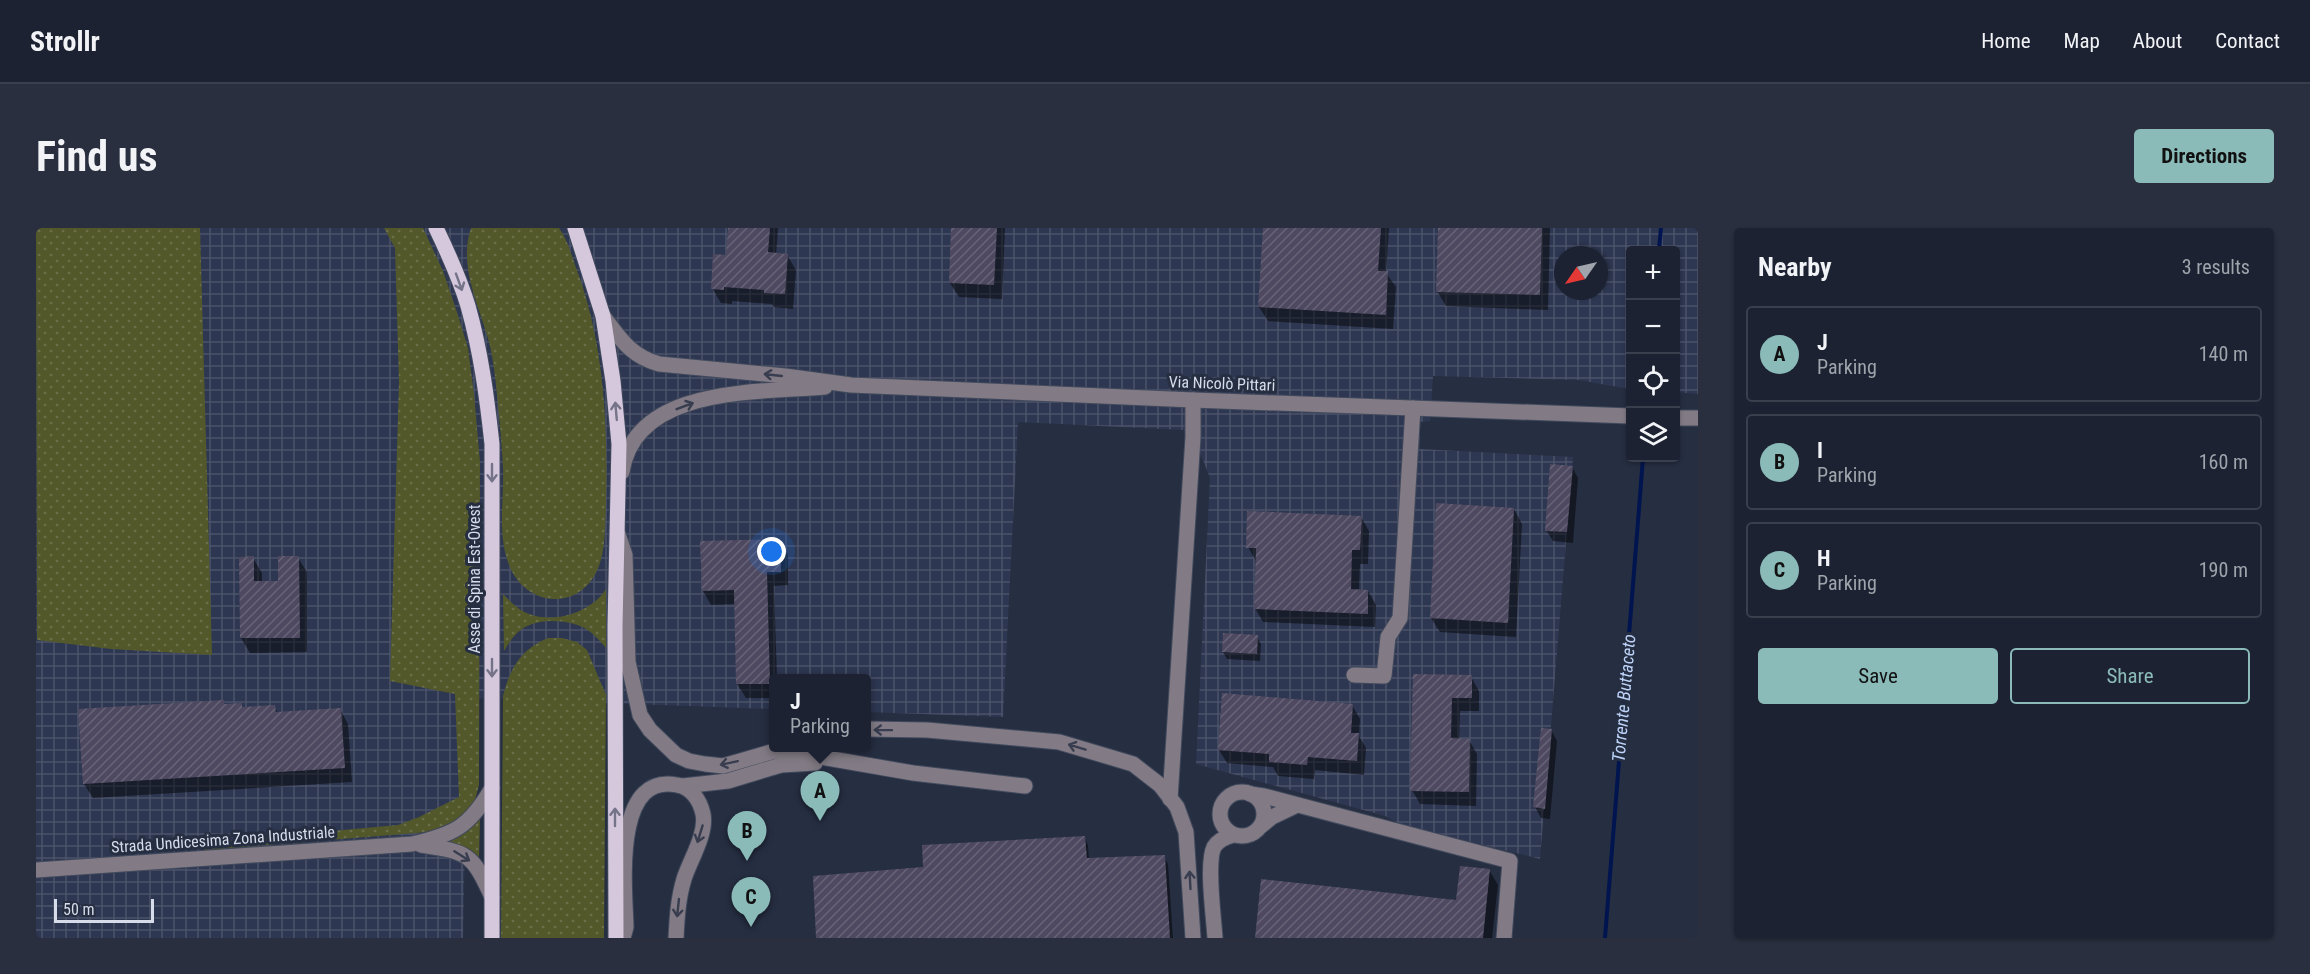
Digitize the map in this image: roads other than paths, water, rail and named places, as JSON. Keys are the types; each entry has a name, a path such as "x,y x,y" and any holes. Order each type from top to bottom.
{"main road":[{"name":"Asse di Spina Est-Ovest","path":"436,228 464,295 476,336 486,391 492,444 492,938"},
{"path":"575,228 603,316 613,381 619,444 615,626 616,938"}],"street":[{"path":"603,316 628,348 646,360 659,364 851,385"},
{"path":"618,495 623,463 632,440 642,428 657,418 704,399 731,393 851,385"},
{"name":"Via Nicolò Pittari","path":"851,385 1626,416"},
{"path":"1170,799 1193,437 1193,400"},
{"path":"1354,675 1384,676 1388,637 1400,618 1413,408"},
{"path":"617,532 625,555 627,662 640,715 650,730 676,755 689,761 705,764 723,766 769,752"},
{"path":"871,729 927,730 1059,742 1133,764 1160,785 1177,807 1186,832 1193,938"},
{"path":"792,752 851,764 1025,786"},
{"path":"1143,772 1157,769 1172,758"},
{"path":"683,786 728,781 781,765 851,764"},
{"path":"623,938 626,927 627,836 638,799 654,786 671,783 683,786 692,792 699,804 703,824 678,903 676,938"},
{"path":"412,844 456,831 482,806 492,788"},
{"path":"1233,835 1225,828 1221,810 1228,797 1235,794 1250,794 1510,861 1504,938"},
{"path":"1250,794 1262,804 1264,812 1260,826"},
{"path":"1211,873 1212,852 1220,840 1233,835 1248,836 1272,817 1295,806"},
{"path":"1215,938 1207,848 1221,818"},
{"path":"412,844 451,849 463,853 480,872 492,897"},
{"name":"Strada Undicesima Zona Industriale","path":"36,870 412,844"}],"waterway":[{"name":"Torrente Buttaceto","path":"1659,246 1661,228"},
{"name":"Torrente Buttaceto","path":"1605,938 1643,462"}],"place":[{"name":"J","path":"820,821"},
{"name":"I","path":"747,861"},
{"name":"H","path":"751,927"}]}
